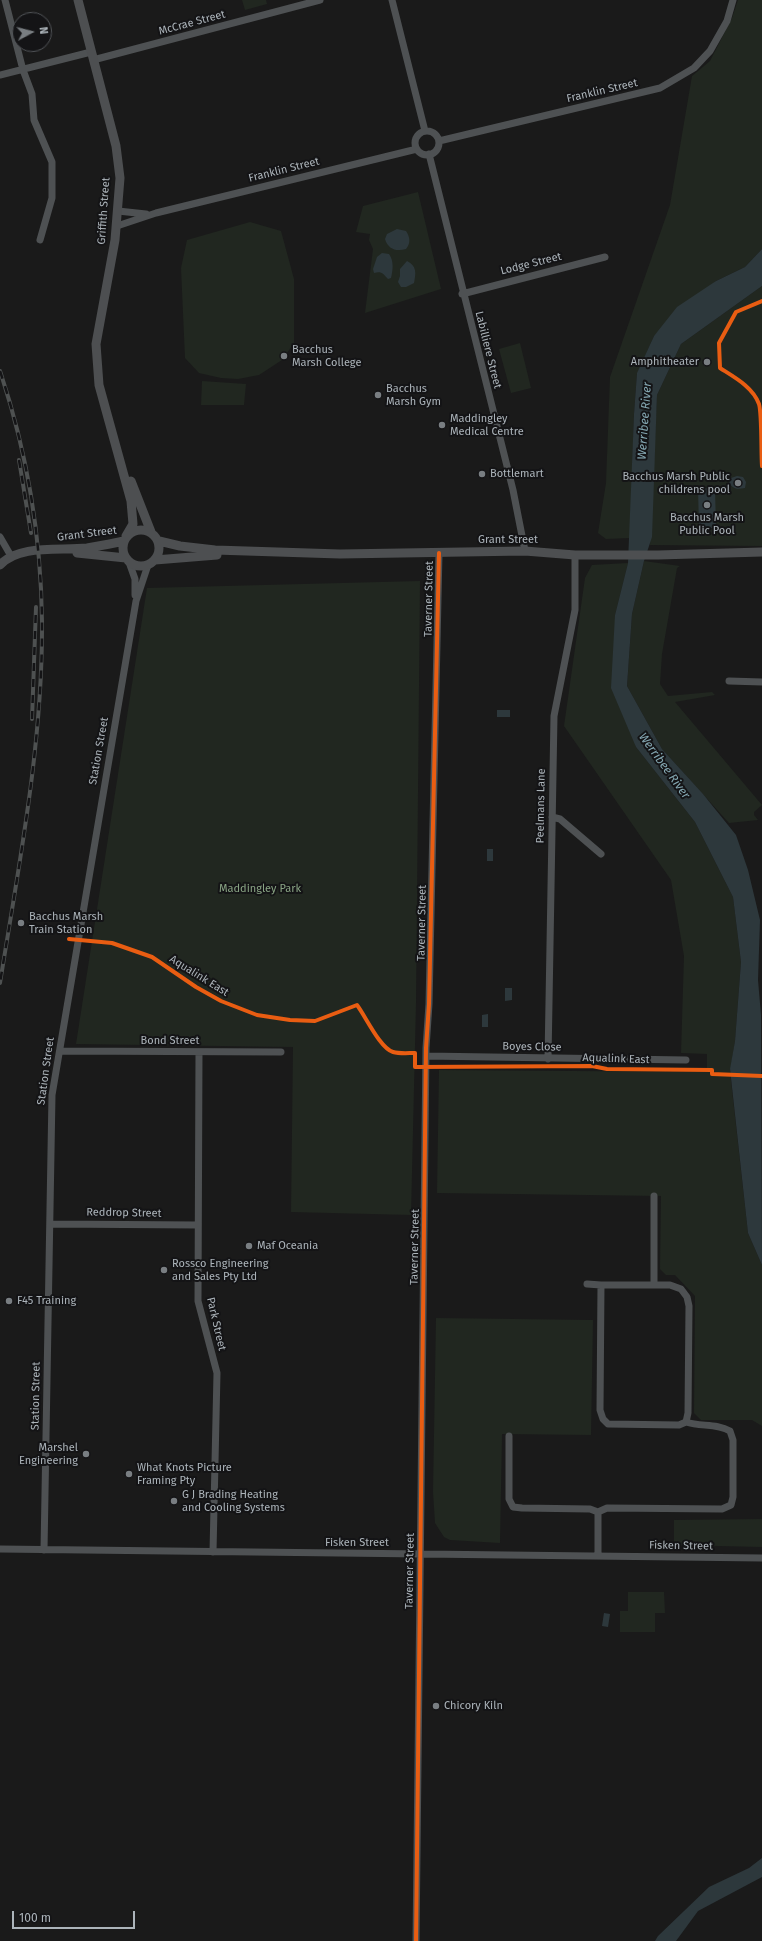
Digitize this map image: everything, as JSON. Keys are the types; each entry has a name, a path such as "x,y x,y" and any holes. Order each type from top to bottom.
{"main road":[{"name":"Griffith Street","path":"78,0 116,146 120,178 117,226 96,344 96,370 131,501 133,524 125,539"},
{"name":"Griffith Street","path":"104,402 151,532"},
{"path":"138,529 151,532 159,541 159,550 151,563 138,566 127,560 123,551 125,539 138,529"},
{"name":"Grant Street","path":"53,550 87,548 125,539"},
{"name":"Grant Street","path":"159,541 180,546 254,552 439,553 525,551 574,555 658,555 762,552"},
{"name":"Grant Street","path":"53,550 127,560"},
{"path":"0,565 11,556 25,551 53,550"},
{"name":"Grant Street","path":"151,563 254,552"}],"street":[{"path":"5,0 23,70 32,94 34,120 50,158 52,170 52,198 40,240"},
{"name":"McCrae Street","path":"0,75 92,56 320,0"},
{"path":"392,0 425,131"},
{"name":"Franklin Street","path":"439,141 660,88 675,81 694,68 710,51 727,21 733,0"},
{"path":"425,131 434,133 439,141 436,150 429,154 425,154 417,149 416,145 417,136 425,131"},
{"name":"Franklin Street","path":"117,226 156,213 417,149"},
{"name":"Labilliere Street","path":"429,154 462,294 513,490 525,551"},
{"name":"Franklin Street","path":"118,211 138,214 156,213"},
{"name":"Lodge Street","path":"462,294 605,257"},
{"path":"0,537 11,556"},
{"name":"Taverner Street","path":"416,1941 426,1056 430,996 439,553"},
{"name":"Peelmans Lane","path":"548,1059 554,716 574,610 574,555"},
{"name":"Station Street","path":"127,560 135,579 136,601"},
{"name":"Station Street","path":"44,1550 52,1095 136,601 151,563"},
{"path":"729,681 762,682"},
{"path":"552,817 560,819 601,854"},
{"name":"Bond Street","path":"60,1051 280,1052"},
{"name":"Park Street","path":"199,1052 198,1301 217,1373 213,1552"},
{"name":"Boyes Close","path":"426,1056 686,1060"},
{"path":"654,1196 654,1284"},
{"name":"Reddrop Street","path":"50,1224 198,1226"},
{"path":"587,1284 670,1285 681,1289 687,1297 689,1306 688,1412 686,1422"},
{"path":"509,1436 509,1499 513,1506 522,1508 590,1509 598,1512 607,1508 722,1509 731,1505 733,1497 733,1440 730,1431 720,1426 697,1426 686,1422 679,1425 608,1424 603,1420 600,1410 601,1285"},
{"path":"598,1512 598,1556"},
{"name":"Fisken Street","path":"0,1549 762,1558"}],"green space":[{"path":"242,0 266,0 267,4 245,10"},
{"path":"738,0 762,0 762,249 745,267 716,281 654,336 637,374 634,414 630,538 606,539 598,533 606,483 610,377 670,205 692,76 710,61 732,18"},
{"path":"418,192 441,289 365,313 373,249 369,240 370,234 356,232 363,206"},
{"path":"250,222 281,231 294,279 294,343 282,360 259,375 238,379 221,378 199,373 185,358 181,268 187,240"},
{"path":"762,286 762,546 650,545 657,395 681,344"},
{"path":"520,343 531,388 511,393 499,349"},
{"path":"202,381 246,384 244,405 201,405"},
{"path":"644,561 680,566 677,568 662,654 660,684 668,696 712,692 715,695 675,702 762,805 754,812 754,815 758,820 729,823 662,749 627,686 632,614"},
{"path":"628,563 615,615 636,747 695,822 733,897 741,962 735,1041 730,1072 748,1233 762,1265 762,1426 752,1420 701,1420 694,1413 695,1296 675,1275 666,1275 660,1269 661,1196 437,1193 439,1070 707,1072 707,1054 681,1053 684,956 671,880 564,726 585,578 592,565"},
{"name":"Maddingley Park","path":"420,581 416,1003 411,1215 291,1212 293,1047 76,1044 147,588"},
{"path":"436,1318 593,1320 591,1435 502,1434 500,1543 450,1540 444,1537 435,1523 433,1492"},
{"path":"762,1519 762,1547 674,1545 674,1520"},
{"path":"628,1592 664,1592 665,1613 655,1613 655,1632 620,1632 620,1611 628,1611"}],"water":[{"path":"397,229 406,231 409,242 406,249 393,249 386,242 385,239 387,234"},
{"name":"Werribee River","path":"762,249 762,286 681,344 657,395 652,537 644,561 632,614 627,686 662,749 703,794 736,835 748,870 760,920 758,980 761,1015 762,1265 748,1233 730,1069 735,1041 741,962 733,897 695,822 636,747 611,688 615,615 628,563 637,373 654,336 677,307 716,281 745,267"},
{"path":"382,253 389,254 392,260 392,275 391,278 388,279 381,273 374,273 373,269 377,257"},
{"path":"407,261 413,265 415,270 414,283 406,287 401,287 398,282 400,269"},
{"name":"Bacchus Marsh Public childrens pool","path":"737,476 743,477 746,482 745,488 736,488 729,483 731,478"},
{"path":"698,488 715,488 716,528 699,528"},
{"path":"497,710 510,710 510,717 497,717"},
{"path":"487,849 493,849 493,861 487,861"},
{"path":"505,988 512,988 512,1000 505,1001"},
{"path":"488,1014 488,1027 482,1027 482,1015"},
{"path":"604,1613 610,1614 608,1627 602,1626"},
{"path":"762,1858 762,1877 698,1911 676,1941 655,1941 658,1936 709,1887 749,1868"}],"railway":[{"path":"0,371 18,432 31,494 39,557 42,621 39,712 34,758 22,848 0,983"},
{"path":"19,460 31,533"},
{"path":"32,719 36,607"}],"cycle path":[{"path":"762,301 736,312 719,343 720,368 748,388 759,404 761,416 762,466"},
{"path":"416,1941 426,1048 429,1004 439,553"},
{"name":"Aqualink East","path":"69,939 112,943 152,957 196,987 221,1001 257,1015 290,1020 315,1021 357,1005 383,1045 393,1052 415,1053 415,1067 592,1066 607,1069 712,1070 712,1074 762,1076"}],"place":[{"name":"Bacchus Marsh College","path":"284,356"},
{"name":"Amphitheater","path":"707,362"},
{"name":"Bacchus Marsh Gym","path":"378,395"},
{"name":"Maddingley Medical Centre","path":"442,425"},
{"name":"Bottlemart","path":"482,474"},
{"name":"Bacchus Marsh Public childrens pool","path":"738,483"},
{"name":"Bacchus Marsh Public Pool","path":"707,505"},
{"name":"Bacchus Marsh Train Station","path":"21,923"},
{"name":"Maf Oceania","path":"249,1246"},
{"name":"Rossco Engineering and Sales Pty Ltd","path":"164,1270"},
{"name":"F45 Training","path":"9,1301"},
{"name":"Marshel Engineering","path":"86,1454"},
{"name":"What Knots Picture Framing Pty","path":"129,1474"},
{"name":"G J Brading Heating and Cooling Systems","path":"174,1501"},
{"name":"Chicory Kiln","path":"436,1706"}]}
